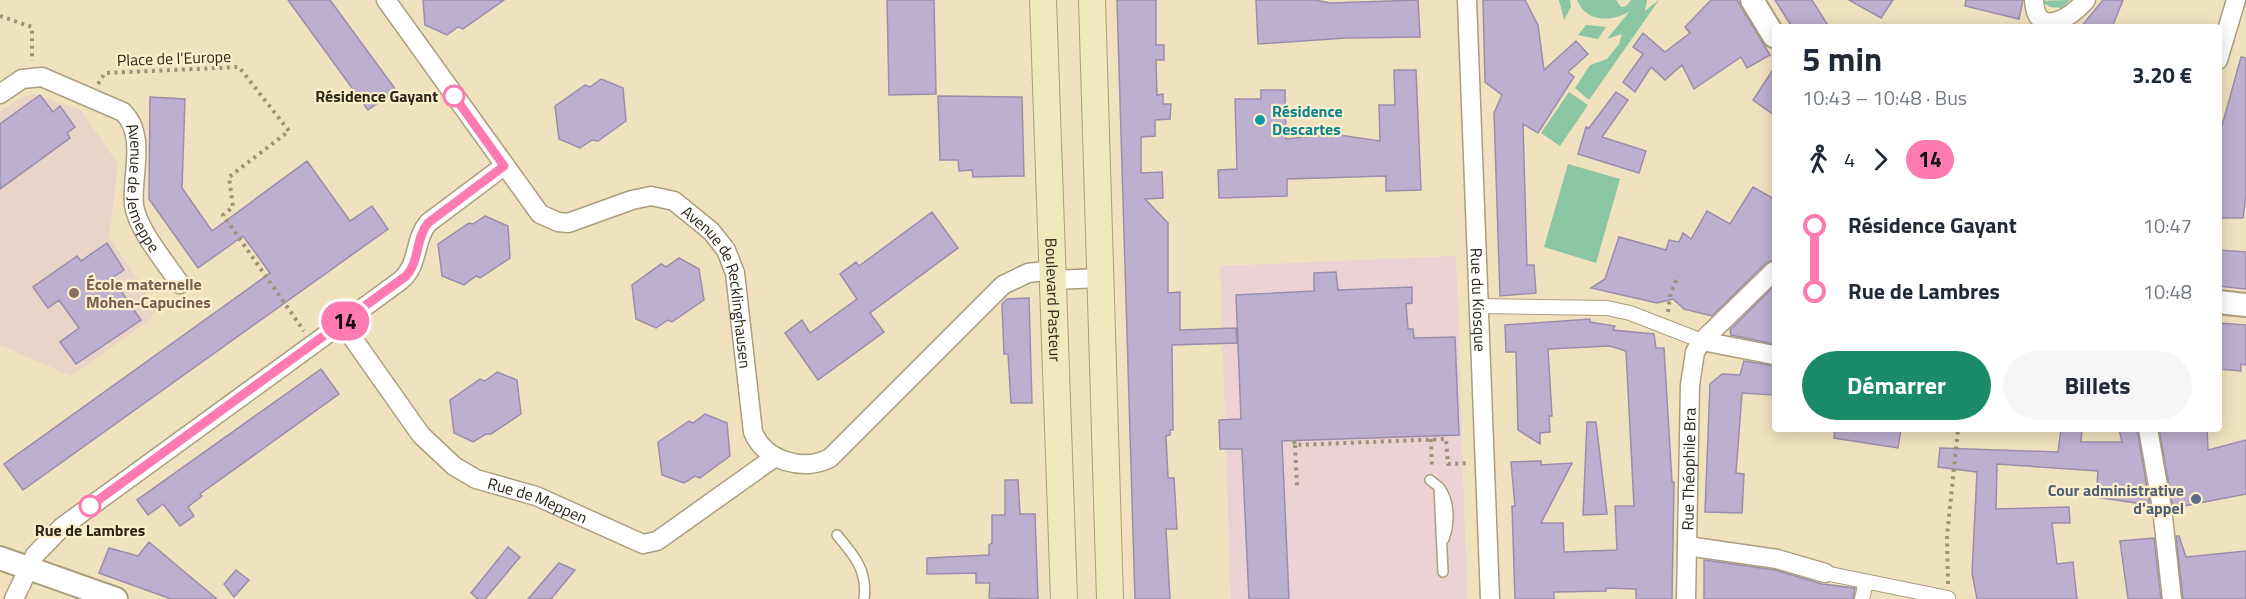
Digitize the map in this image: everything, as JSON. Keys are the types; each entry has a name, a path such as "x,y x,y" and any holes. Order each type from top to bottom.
{"main road":[{"name":"Boulevard Pasteur","path":"1043,0 1064,599"},
{"path":"1092,0 1110,599"}],"street":[{"name":"Avenue de Recklinghausen","path":"386,0 540,214 558,222 579,221 632,200 651,196 674,201 699,218 711,231 726,250 735,273 753,432 762,447 775,457"},
{"name":"Rue du Kiosque","path":"1467,0 1490,599"},
{"path":"1752,0 1772,33"},
{"path":"2034,0 2042,24 2064,20 2086,0"},
{"path":"2222,47 2236,0"},
{"path":"0,94 15,83 31,77"},
{"name":"Avenue de Jemeppe","path":"31,77 54,81 123,112 134,127 136,213 180,284"},
{"path":"14,599 45,543 70,520 411,271 421,236 428,223 504,166"},
{"path":"775,457 802,464 814,464 830,458 1003,285 1028,273 1100,279"},
{"path":"1702,341 1772,273"},
{"path":"2222,302 2246,305"},
{"path":"1479,306 1596,307 1630,313 1702,341 1772,355"},
{"name":"Rue de Meppen","path":"342,323 421,435 454,466 476,479 536,496 643,544 657,541 775,457"},
{"name":"Rue Théophile Bra","path":"1686,599 1690,374 1695,352 1702,341"},
{"path":"2149,432 2162,508 2172,599"},
{"path":"1687,546 1777,559 1825,573 1948,598"},
{"path":"0,558 28,570 116,599"},
{"path":"1862,599 1866,582"}],"lane":[{"path":"1430,480 1439,487 1443,572"},
{"path":"837,535 864,571 866,585 864,599"}],"path":[{"path":"0,16 32,27 31,77"},
{"name":"Place de l'Europe","path":"90,97 105,73 239,67 289,131 229,177 232,207 223,215 314,344"},
{"path":"1666,327 1670,296 1678,276"},
{"path":"1948,598 1947,537 1958,432"},
{"path":"1298,486 1295,443 1446,439 1448,464 1472,463 1471,451 1484,451"},
{"path":"1430,480 1431,440"}],"shaded area":[{"path":"32,94 81,110 118,164 109,237 152,300 159,303 150,320 71,376 0,345 0,112 22,97"},
{"path":"1456,256 1467,599 1231,599 1220,266"}],"green space":[{"path":"1559,0 1570,0 1571,7 1564,20"},
{"path":"1577,0 1616,0 1621,7 1626,6 1631,0 1647,0 1645,11 1659,0 1589,100 1575,88 1590,65 1607,59 1619,44 1622,34 1607,39 1630,11 1616,17 1600,18 1587,13"},
{"path":"2070,0 2061,8 2050,7 2041,1"},
{"path":"1586,25 1606,27 1598,39 1578,35"},
{"path":"1569,92 1588,105 1560,146 1541,133"},
{"path":"1568,164 1620,179 1596,263 1544,247"}],"building":[{"path":"288,0 330,0 396,90 368,110"},
{"path":"423,0 504,0 463,29 458,27 447,35 425,25"},
{"path":"887,0 934,0 936,94 889,95"},
{"path":"1117,0 1156,0 1156,45 1164,45 1164,60 1156,60 1157,95 1163,94 1163,104 1171,104 1170,119 1155,120 1155,136 1141,137 1141,173 1162,172 1163,198 1145,199 1168,223 1168,293 1180,292 1180,330 1236,328 1237,343 1172,345 1173,430 1170,430 1170,435 1166,436 1168,478 1174,478 1177,529 1166,529 1170,599 1135,599"},
{"path":"1256,0 1314,0 1331,3 1418,0 1420,37 1346,38 1258,44"},
{"path":"1483,0 1525,0 1538,25 1544,70 1576,41 1588,54 1568,72 1574,77 1538,133 1523,124 1527,265 1534,265 1536,293 1500,296 1494,113 1502,95 1485,82"},
{"path":"1711,0 1737,0 1770,55 1747,68 1741,57 1694,89 1682,65 1665,80 1651,67 1635,92 1623,82 1643,54 1633,47 1643,33 1665,52 1690,33 1685,27"},
{"path":"1775,0 1812,0 1827,24 1790,24"},
{"path":"1849,0 1893,0 1881,18"},
{"path":"1966,0 2023,0 2019,19 1965,6"},
{"path":"2103,0 2123,0 2113,24 2083,24"},
{"path":"2241,57 2246,58 2246,195 2243,218 2222,218 2222,126"},
{"name":"Résidence Descartes","path":"1394,70 1416,70 1421,190 1386,191 1386,176 1287,179 1287,196 1219,198 1218,170 1237,169 1235,99 1261,99 1261,90 1285,90 1286,139 1332,134 1380,141 1379,105 1395,105"},
{"path":"1772,71 1772,114 1753,100"},
{"path":"601,79 623,88 626,121 598,141 592,140 580,148 559,139 555,106 585,85 590,87"},
{"path":"1616,92 1628,100 1602,137 1646,151 1639,173 1578,154 1586,127 1589,128"},
{"path":"40,95 53,112 60,106 75,127 67,133 70,138 0,189 0,124"},
{"path":"938,96 1022,97 1024,176 973,177 972,170 959,171 958,160 940,160"},
{"path":"150,97 185,99 182,188 212,231 307,161 350,221 372,206 388,229 23,490 4,464 270,273 243,236 198,268 149,199"},
{"path":"1753,187 1772,198 1772,261 1766,263 1712,316 1684,309 1673,299 1657,303 1591,288 1605,279 1619,237 1666,250 1669,240 1679,242 1683,233 1691,239 1707,211 1730,224"},
{"path":"932,212 958,248 870,313 884,332 818,380 785,333 802,320 810,333 857,299 840,274 856,262 859,266"},
{"path":"485,216 508,226 510,258 480,278 476,276 464,285 442,276 438,244 469,223 473,224"},
{"path":"107,243 124,270 112,278 141,320 76,364 60,342 79,328 59,300 48,308 33,287 77,256 81,261"},
{"path":"2222,250 2246,252 2246,289 2222,286"},
{"path":"679,258 699,269 704,300 672,322 668,320 656,328 636,319 632,285 661,264 666,267"},
{"path":"1336,272 1338,290 1412,287 1412,303 1406,304 1408,329 1413,329 1414,338 1455,337 1459,435 1282,441 1289,599 1249,599 1242,449 1220,449 1219,420 1241,419 1236,295 1314,291 1314,273"},
{"path":"1772,288 1772,344 1731,335 1730,330"},
{"path":"1029,298 1032,403 1011,403 1008,354 1004,354 1002,304 1007,299"},
{"path":"1590,319 1590,322 1615,326 1613,330 1654,334 1656,348 1664,348 1672,482 1674,482 1672,599 1636,599 1636,589 1606,588 1606,591 1554,592 1554,599 1515,599 1512,506 1515,506 1511,462 1541,461 1541,465 1572,463 1541,523 1563,523 1564,552 1617,550 1615,506 1634,506 1626,351 1610,346 1548,349 1552,416 1549,416 1550,432 1540,433 1540,444 1518,430 1516,352 1506,352 1505,325"},
{"path":"2222,323 2246,325 2246,365 2241,364 2241,371 2222,369"},
{"path":"1744,361 1772,366 1772,395 1742,393 1736,473 1744,474 1742,513 1705,512 1710,384 1722,374 1740,375"},
{"path":"321,369 339,394 200,494 202,496 188,507 194,516 180,526 163,504 148,515 137,500"},
{"path":"497,372 517,380 521,414 491,434 486,434 473,442 454,433 450,400 480,379 485,381"},
{"path":"705,414 727,423 730,456 700,478 695,476 684,483 662,475 658,442 689,421 693,423"},
{"path":"1587,422 1596,422 1607,514 1583,515"},
{"path":"1835,432 1901,432 1898,448 1834,438"},
{"path":"2061,432 2082,432 2081,442 2122,442 2120,432 2138,432 2150,505 2096,497 2098,471 1997,464 1996,509 2069,507 2070,523 2052,523 2057,564 2073,562 2077,599 1977,599 1972,573 1977,472 1938,467 1940,448 2058,452"},
{"path":"2160,432 2207,432 2208,450 2246,440 2246,494 2173,508"},
{"path":"1005,480 1018,480 1020,514 1035,514 1038,599 989,598 990,583 976,583 976,573 927,574 927,558 989,555 989,545 992,543 992,515 1005,515"},
{"path":"2176,536 2179,536 2186,557 2246,551 2246,599 2183,599"},
{"path":"2154,538 2161,599 2128,599 2120,541"},
{"path":"149,542 217,599 171,599 99,573 109,548 138,556"},
{"path":"508,547 520,557 485,599 478,599 471,593"},
{"path":"1704,560 1775,570 1822,584 1855,588 1853,599 1704,599"},
{"path":"559,563 575,570 551,599 528,599"},
{"path":"236,570 249,580 234,597 224,584"}],"bus line":[{"name":"14","path":"90,506 386,292 411,271 421,236 428,223 504,166 454,96"}],"place":[{"name":"Résidence Gayant","path":"454,96"},
{"name":"Résidence Descartes","path":"1260,120"},
{"name":"École maternelle Mohen-Capucines","path":"74,293"},
{"name":"Cour administrative d'appel","path":"2196,499"},
{"name":"Rue de Lambres","path":"90,506"}]}
